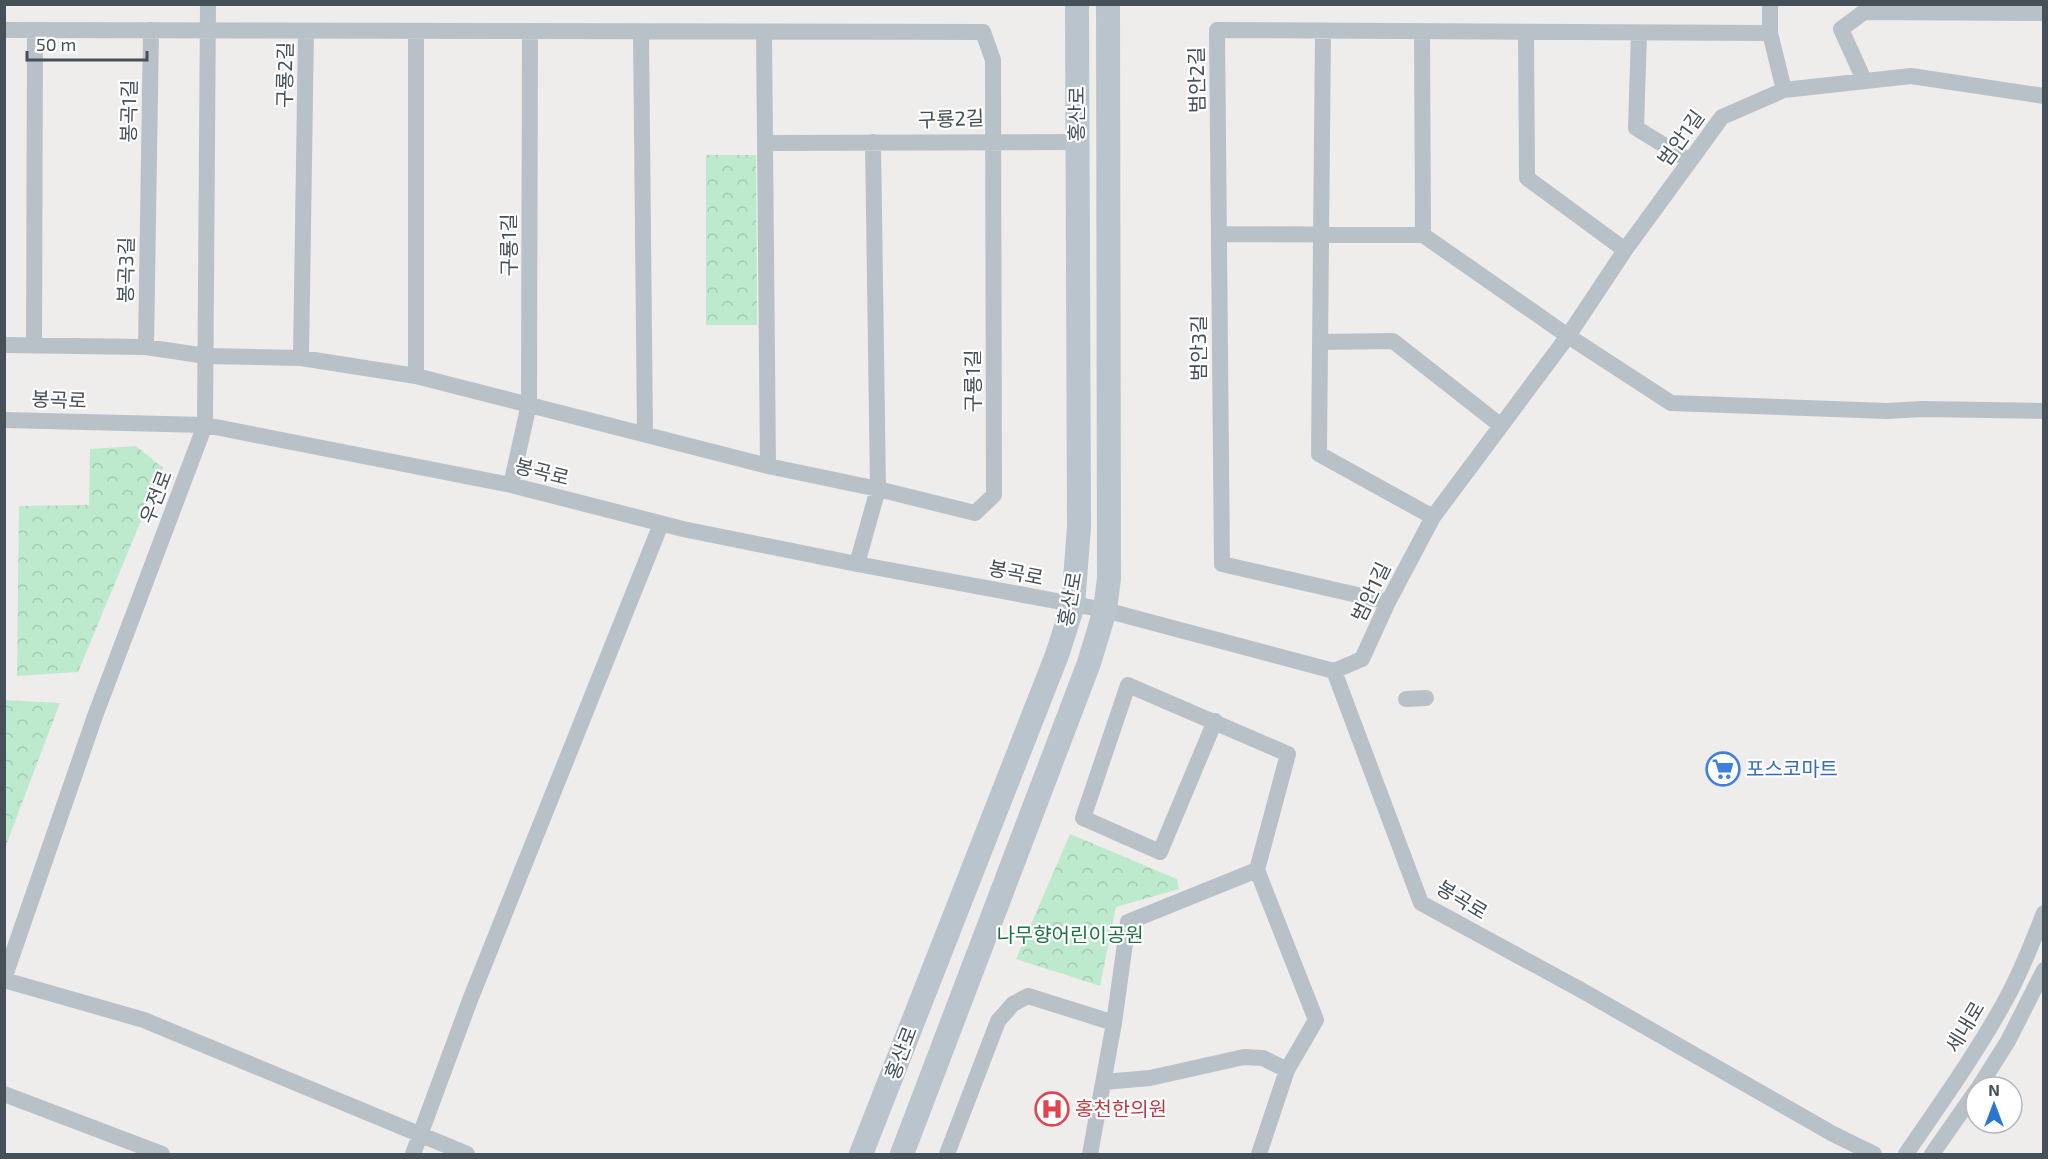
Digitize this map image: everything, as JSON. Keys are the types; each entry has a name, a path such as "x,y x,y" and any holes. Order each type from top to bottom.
{"street":[{"name":"우전로","path":"4,980 95,716 206,425 208,4"},
{"name":"홍산로","path":"861,1155 1057,655 1074,605 1078,527 1077,4"},
{"name":"홍산로","path":"902,1155 1089,663 1105,610 1109,578 1108,4"},
{"path":"1770,4 1770,33 1784,90"},
{"path":"1864,80 1841,29 1864,12 2043,13"},
{"path":"4,30 306,31"},
{"path":"34,345 35,30"},
{"name":"봉곡1길","path":"148,194 151,30"},
{"name":"범안2길","path":"1219,234 1217,30 1770,33"},
{"name":"구룡2길","path":"301,357 306,31 983,32 993,60 993,142 765,143"},
{"path":"416,31 416,376"},
{"name":"구룡1길","path":"529,404 530,31"},
{"path":"1323,31 1319,454 1433,517"},
{"path":"641,32 645,434"},
{"path":"764,32 768,466"},
{"path":"1422,32 1423,235"},
{"path":"1526,32 1527,178 1625,250"},
{"path":"1639,33 1636,128 1690,161"},
{"name":"범안1길","path":"1334,671 1362,659 1433,517 1568,336 1625,250 1722,117 1784,90 1911,76 2043,96"},
{"path":"857,564 878,489 873,142"},
{"path":"993,142 1078,142"},
{"name":"구룡1길","path":"206,356 301,357 416,376 768,466 878,489 975,513 994,495 993,142"},
{"name":"봉곡3길","path":"146,346 148,194"},
{"path":"1219,234 1423,235 1568,336 1671,403 1887,411 1922,409 2043,411"},
{"name":"범안3길","path":"1219,234 1222,564 1389,602"},
{"path":"1320,342 1393,341 1500,425"},
{"path":"4,345 146,346 206,356"},
{"path":"511,485 529,404"},
{"name":"봉곡로","path":"4,420 206,425 511,485 661,524 857,564 1105,610 1334,671 1421,903 1874,1155"},
{"path":"413,1155 470,999 661,524"},
{"path":"1215,722 1160,852 1083,818 1128,685 1215,722 1288,754 1257,870 1316,1020 1287,1070 1259,1155"},
{"path":"1406,699 1426,698"},
{"path":"1090,1155 1114,1023 1128,922 1257,870"},
{"name":"세내로","path":"1906,1155 1973,1056 2006,999 2027,956 2043,913"},
{"path":"1987,1075 2008,1041 2043,970"},
{"path":"4,980 144,1020 467,1155"},
{"path":"947,1155 998,1022 1013,1004 1028,996 1114,1023"},
{"path":"1104,1082 1150,1078 1244,1057 1263,1058 1287,1070"},
{"path":"4,1095 162,1155"},
{"path":"1932,1155 1964,1108"}],"green space":[{"path":"706,155 756,155 757,325 706,325"},
{"path":"136,446 163,468 78,672 17,676 19,506 89,505 90,449"},
{"path":"4,700 60,703 5,848"},
{"name":"나무향어린이공원","path":"1070,834 1177,879 1179,889 1116,907 1100,986 1016,959"}],"place":[{"name":"포스코마트","path":"1723,769"},
{"name":"홍천한의원","path":"1052,1109"}]}
